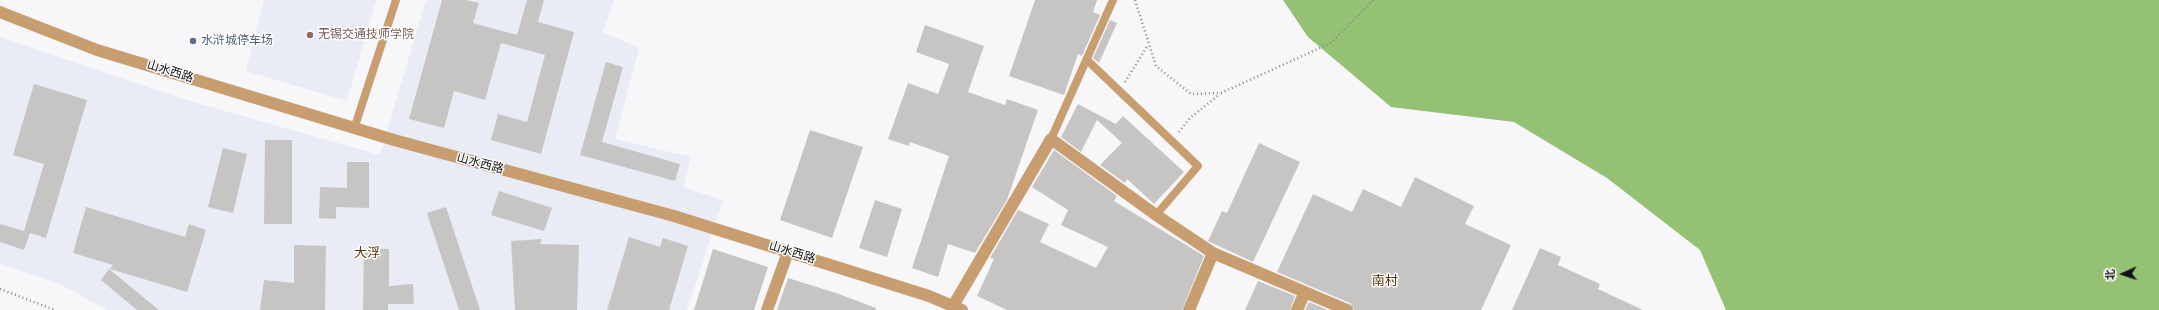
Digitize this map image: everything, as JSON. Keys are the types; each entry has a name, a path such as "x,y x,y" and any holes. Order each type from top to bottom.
{"street":[{"name":"山水西路","path":"0,12 97,50 354,128 674,216 929,296 957,308"},
{"path":"957,308 1051,139 1156,215 1213,252 1347,310"},
{"path":"768,310 788,252"},
{"path":"1189,310 1213,252"},
{"path":"1297,310 1305,292"}],"lane":[{"path":"354,128 396,0"},
{"path":"1051,139 1113,0"},
{"path":"1087,60 1198,166 1156,215"}],"path":[{"path":"1134,0 1156,66 1191,94 1221,94"},
{"path":"1172,141 1190,118 1221,94 1331,44 1372,0"},
{"path":"1119,91 1148,45"},
{"path":"0,289 55,310"}],"shaded area":[{"name":"无锡交通技师学院","path":"264,0 376,0 347,101 246,71"},
{"path":"426,0 614,0 603,32 639,48 615,139 691,157 683,187 723,200 687,310 107,310 60,284 0,264 0,37 183,99 380,155"}],"green space":[{"path":"1283,0 2159,0 2159,310 1726,310 1700,250 1607,178 1514,122 1391,107 1308,37"}],"building":[{"path":"442,0 466,0 479,3 473,23 517,35 527,0 544,0 538,22 574,32 541,154 491,140 498,114 527,122 545,55 501,43 485,100 454,91 444,128 409,119"},
{"path":"1035,0 1097,0 1093,12 1100,15 1082,56 1078,54 1064,95 1009,76"},
{"path":"1110,20 1117,23 1099,63 1093,58"},
{"path":"925,25 984,46 968,92 1005,105 1007,99 1038,110 1007,200 975,253 948,244 938,277 912,268 949,156 910,142 909,146 888,139 908,83 938,94 949,64 916,52"},
{"path":"606,62 623,67 602,142 680,164 675,181 580,155"},
{"path":"34,84 87,100 46,238 30,233 24,250 0,242 0,224 24,231 44,164 13,155"},
{"path":"1078,104 1116,124 1123,116 1184,172 1154,204 1127,179 1125,183 1100,165 1122,143 1097,120 1081,152 1061,137"},
{"path":"810,130 863,147 832,238 780,220"},
{"path":"265,140 292,140 292,224 264,224"},
{"path":"1259,143 1300,162 1253,262 1208,241 1222,211 1227,213"},
{"path":"223,148 247,154 233,213 208,207"},
{"path":"1054,150 1117,196 1114,201 1204,256 1182,310 1007,310 977,296 994,259 990,258 1018,210 1049,224 1040,242 1096,268 1108,247 1061,225 1068,210 1032,187"},
{"path":"347,162 369,162 369,208 336,207 336,219 319,218 320,187 347,188"},
{"path":"1415,177 1474,206 1465,224 1511,245 1481,310 1354,310 1350,303 1277,272 1313,194 1352,212 1363,189 1401,207"},
{"path":"499,191 552,208 544,231 491,215"},
{"path":"875,200 902,209 887,257 859,248"},
{"path":"86,207 185,237 189,224 206,230 187,292 110,269 113,265 73,253"},
{"path":"446,207 480,310 459,310 427,213"},
{"path":"629,237 660,247 663,238 688,246 669,310 607,310"},
{"path":"542,239 540,244 579,245 577,310 515,310 511,241"},
{"path":"294,245 326,246 325,310 260,310 264,280 294,283"},
{"path":"364,248 389,249 389,286 413,284 414,304 388,304 388,310 363,310"},
{"path":"1540,248 1561,257 1558,265 1600,284 1598,289 1643,310 1512,310"},
{"path":"713,249 768,267 754,310 694,310"},
{"path":"109,269 159,310 137,310 101,280"},
{"path":"788,278 836,293 876,308 876,310 777,310"},
{"path":"1258,281 1295,296 1290,310 1245,310"},
{"path":"1309,302 1328,310 1305,310"}],"place":[{"name":"无锡交通技师学院","path":"310,35"},
{"name":"水浒城停车场","path":"193,41"}],"district":[{"name":"大浮","path":"367,254"},
{"name":"南村","path":"1385,282"}]}
